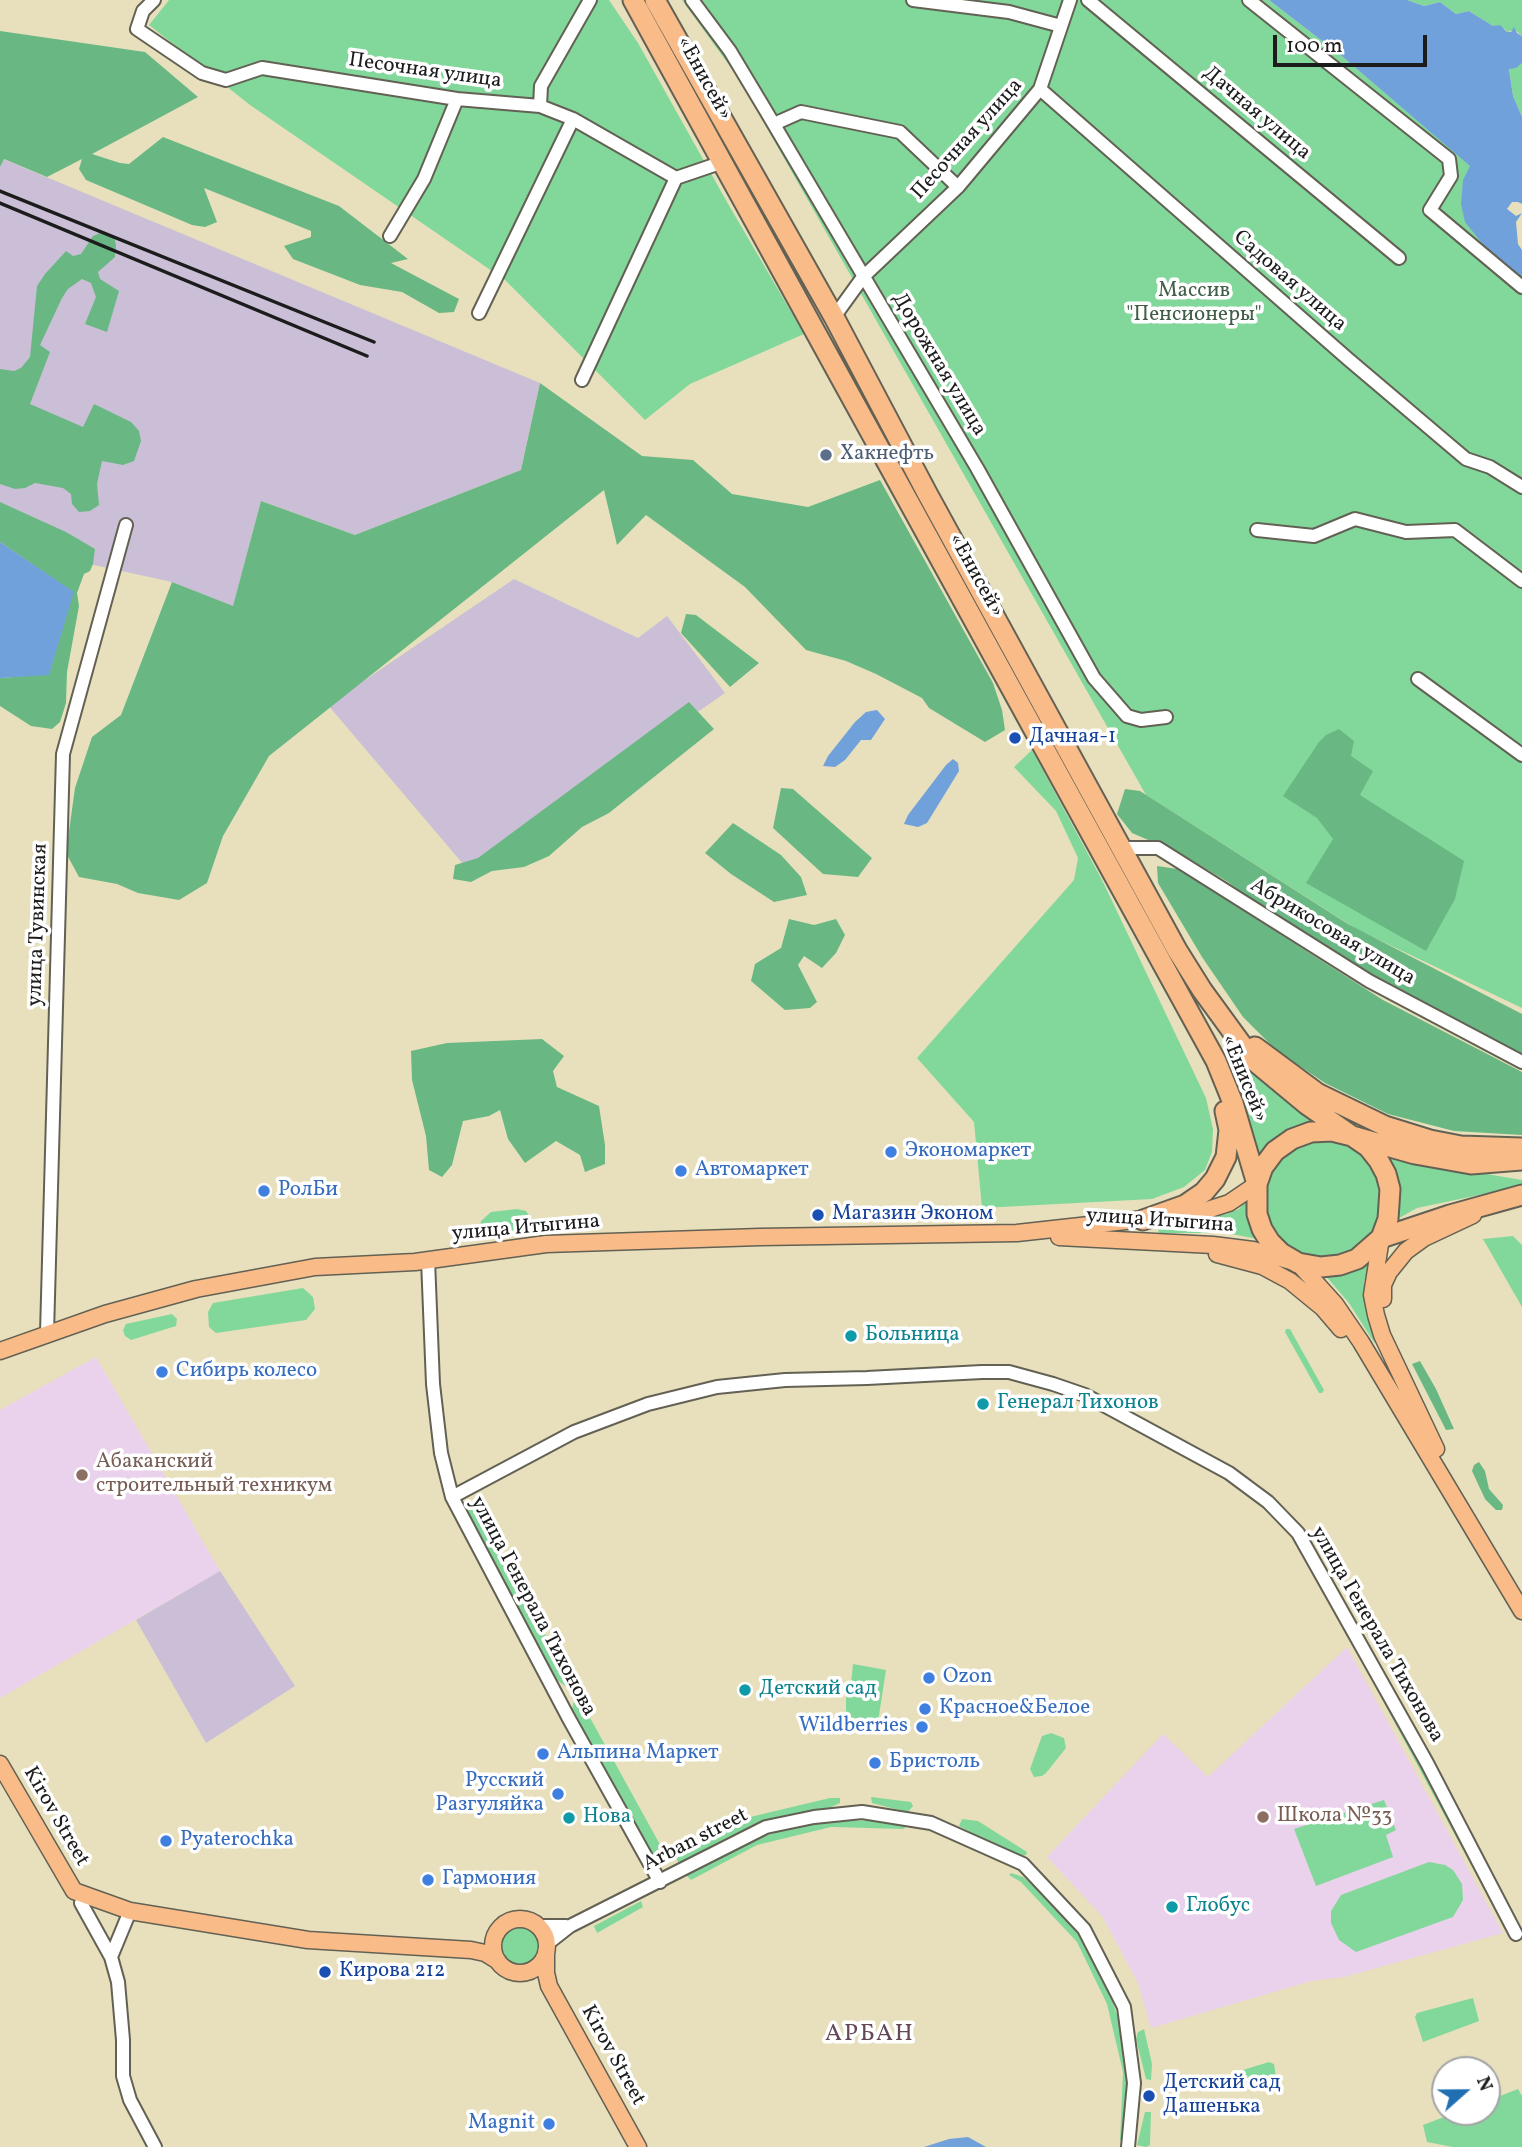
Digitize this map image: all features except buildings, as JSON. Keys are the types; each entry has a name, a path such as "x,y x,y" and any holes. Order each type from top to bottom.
{"highway":[{"name":"«Енисей»","path":"633,0 1216,1061 1233,1103 1256,1184 1257,1214 1262,1229 1281,1253 1298,1263"},
{"name":"«Енисей»","path":"655,0 834,317 1121,848 1202,990"},
{"path":"1202,990 1253,1060 1306,1104 1368,1147 1379,1160 1388,1181 1391,1204 1381,1238"},
{"path":"1202,990 1251,1043 1317,1093 1356,1113 1385,1126 1430,1140 1483,1148 1522,1148"},
{"path":"1143,1220 1185,1205 1203,1192 1215,1179 1226,1157 1229,1130 1216,1061"},
{"name":"«Енисей»","path":"1256,1184 1263,1167 1275,1151 1292,1139 1311,1132 1332,1131 1415,1154 1471,1164 1522,1160"},
{"path":"1298,1263 1321,1267 1340,1265 1357,1259 1381,1238 1522,1195"}],"main road":[{"name":"улица Итыгина","path":"1017,1233 1198,1213 1229,1203 1256,1184"},
{"path":"1404,1382 1382,1299 1383,1285 1389,1272 1406,1251 1424,1238 1500,1201"},
{"name":"улица Итыгина","path":"0,1351 47,1333 196,1289 315,1267 428,1260 546,1244 836,1235 1017,1233 1213,1245 1253,1250 1298,1263"},
{"path":"1381,1238 1372,1295 1376,1315 1441,1460 1522,1610"},
{"path":"1149,1241 1262,1266 1290,1281 1323,1308 1384,1381"},
{"path":"1298,1263 1335,1304 1522,1610"},
{"name":"Kirov Street","path":"0,1764 77,1897"},
{"path":"77,1897 130,1911 308,1940 471,1950 485,1954 510,1971 527,1972 550,1986"},
{"path":"471,1950 486,1943 501,1927 516,1919 528,1920 539,1926 547,1948 546,1973 550,1986"},
{"path":"495,1936 494,1951 498,1961"},
{"path":"527,1972 541,1963 547,1948"},
{"name":"Kirov Street","path":"550,1986 638,2147"}],"street":[{"name":"Песочная улица","path":"154,0 143,11 137,29 202,73 226,79 262,68 457,99 540,106 573,119 676,178"},
{"path":"540,106 541,86 590,0"},
{"name":"Дорожная улица","path":"692,0 730,51 774,124 984,480 1094,678 1127,716 1141,720 1166,717"},
{"path":"913,0 1009,12 1061,26"},
{"name":"Песочная улица","path":"834,317 863,277 957,187 1040,89 1070,0"},
{"name":"Дачная улица","path":"1088,0 1399,258"},
{"path":"1249,0 1448,159 1451,176 1430,211 1522,287"},
{"name":"Садовая улица","path":"1040,89 1466,459 1490,467 1522,487"},
{"path":"390,236 424,179 457,99"},
{"path":"774,124 801,112 900,132 957,187"},
{"path":"479,313 573,119"},
{"path":"582,380 676,178 723,162"},
{"path":"1257,530 1314,536 1354,519 1406,532 1455,530 1522,580"},
{"name":"улица Тувинская","path":"47,1333 63,754 126,525"},
{"path":"1418,679 1522,755"},
{"name":"Абрикосовая улица","path":"1121,848 1158,848 1369,981 1522,1062"},
{"name":"улица Генерала Тихонова","path":"428,1260 435,1398 441,1453 452,1497 568,1717 660,1882"},
{"name":"улица Генерала Тихонова","path":"452,1497 574,1432 648,1404 717,1387 785,1380 1009,1372 1085,1395 1229,1473 1268,1502 1298,1534 1427,1763 1516,1934"},
{"name":"Arban street","path":"570,1926 766,1827 814,1816 862,1812 931,1823 1023,1864 1084,1929 1124,2007 1135,2083 1128,2147"},
{"path":"77,1897 111,1957 118,1982 123,2076 130,2100 155,2147"},
{"path":"111,1957 130,1911"},
{"path":"539,1926 570,1926"},
{"path":"547,1948 570,1926"}],"shaded area":[{"path":"3,159 540,383 521,470 355,535 261,501 233,607 172,582 7,546 0,541 0,167"},
{"path":"514,579 638,638 667,616 725,693 469,871 328,705"},
{"name":"Абаканский строительный техникум","path":"96,1357 220,1571 0,1698 0,1410"},
{"path":"220,1571 295,1686 206,1743 136,1620"},
{"name":"Школа №33","path":"1347,1647 1503,1933 1344,1977 1311,1981 1151,2028 1138,1983 1102,1916 1047,1857 1163,1734 1208,1777"}],"green space":[{"path":"169,0 609,0 638,43 804,334 690,384 645,420 505,280 250,105 149,25"},
{"name":"Массив \"Пенсионеры\"","path":"682,0 1269,0 1343,57 1471,166 1485,247 1522,278 1522,1008 1358,930 1146,795 739,79"},
{"path":"1407,0 1522,0 1522,36 1515,30 1507,32 1493,26 1469,11 1456,14 1440,2 1424,6"},
{"path":"0,31 145,52 198,97 92,154 129,164 163,137 339,206 408,259 391,263 459,299 454,312 439,313 402,292 360,285 293,259 284,246 311,237 311,231 204,188 217,222 205,227 192,225 86,180 79,169 82,159 47,177 4,159 0,167"},
{"path":"1522,63 1522,117 1513,96 1509,68"},
{"path":"100,233 114,237 116,245 115,257 98,272 100,279 119,291 107,332 85,324 96,297 91,283 82,279 68,289 62,298 40,345 50,352 30,404 83,427 94,404 131,422 139,431 141,441 134,461 123,465 102,461 97,484 99,505 90,511 79,512 72,504 71,494 63,488 35,483 15,489 0,484 0,369 14,371 21,368 30,357 37,286 45,274 66,251 73,256 81,254 93,236"},
{"path":"540,383 642,456 693,460 732,494 808,507 880,480 993,683 1005,730 985,742 929,708 922,698 876,674 846,661 806,650 745,587 646,515 617,545 604,490 269,756 223,836 207,883 179,900 138,893 117,884 79,877 66,853 75,788 92,737 121,715 172,582 233,606 261,501 355,535 521,470"},
{"path":"0,502 66,532 95,549 93,564 90,571 84,574 77,593 79,606 67,672 66,703 60,722 52,729 31,726 0,706 0,678 49,674 73,592 0,542"},
{"path":"686,614 696,615 759,663 730,687 681,633"},
{"path":"689,702 714,729 609,813 582,827 549,856 524,867 492,871 471,882 453,879 455,865 478,858"},
{"path":"1339,729 1354,741 1351,756 1373,771 1360,795 1464,861 1455,899 1426,951 1306,883 1333,839 1317,818 1283,796 1319,742"},
{"path":"1032,750 1102,880 1206,1098 1213,1129 1212,1152 1205,1170 1184,1187 1152,1199 982,1208 974,1122 917,1058 1074,880 1078,858 1056,811 1014,767"},
{"path":"781,788 793,789 872,858 858,877 823,874 773,828"},
{"path":"1125,789 1140,791 1348,924 1522,1014 1522,1054 1375,978 1251,900 1228,882 1181,854 1132,833 1117,814"},
{"path":"733,823 781,855 801,877 807,895 774,902 705,853"},
{"path":"1157,866 1178,869 1383,1000 1522,1072 1522,1135 1454,1131 1388,1114 1325,1083 1276,1050 1243,1017 1202,957 1158,883"},
{"path":"789,919 814,925 836,919 845,935 836,953 822,968 804,956 798,965 817,1002 810,1008 785,1010 751,981 755,964 781,948"},
{"path":"542,1039 564,1056 553,1071 557,1087 599,1106 605,1164 585,1172 580,1155 556,1141 525,1163 508,1139 500,1110 489,1116 463,1121 452,1165 442,1177 429,1170 426,1136 412,1080 411,1051 447,1043"},
{"path":"1229,1047 1260,1077 1326,1124 1259,1161 1231,1074"},
{"path":"1323,1140 1356,1150 1372,1166 1382,1199 1372,1232 1356,1248 1323,1258 1290,1248 1274,1232 1264,1199 1274,1166 1290,1150"},
{"path":"1380,1149 1422,1163 1522,1180 1522,1186 1417,1208 1394,1221"},
{"path":"1249,1198 1262,1240 1227,1233 1159,1233 1158,1230 1227,1214 1239,1209"},
{"path":"517,1209 526,1211 535,1223 535,1229 525,1233 479,1233 481,1221 491,1212"},
{"path":"1513,1236 1522,1245 1522,1307 1483,1239"},
{"path":"1371,1258 1364,1282 1365,1304 1375,1344 1349,1303 1324,1274"},
{"path":"303,1288 313,1297 315,1309 306,1320 216,1333 209,1327 208,1312 213,1303"},
{"path":"172,1314 177,1319 176,1326 131,1340 125,1336 123,1330 126,1324"},
{"path":"1290,1329 1324,1390 1322,1393 1319,1393 1285,1332"},
{"path":"1420,1361 1454,1429 1446,1430 1412,1364"},
{"path":"1479,1462 1485,1471 1489,1489 1503,1505 1502,1510 1496,1510 1485,1499 1472,1471 1474,1465"},
{"path":"471,1500 573,1685 566,1687 556,1679 470,1523 466,1511"},
{"path":"853,1664 886,1670 878,1722 846,1715 846,1698 850,1693"},
{"path":"1376,1684 1505,1918 1505,1928 1375,1686"},
{"path":"578,1696 663,1850 653,1856 572,1709"},
{"path":"1051,1733 1064,1738 1066,1748 1046,1773 1034,1777 1030,1769 1042,1736"},
{"path":"871,1797 911,1802 913,1806 908,1812 872,1803"},
{"path":"840,1798 840,1803 827,1809 766,1821 728,1837 679,1864 675,1856 750,1817"},
{"path":"1384,1800 1396,1830 1386,1835 1393,1857 1316,1886 1294,1829"},
{"path":"962,1819 978,1821 1027,1852 1026,1855 1017,1857 959,1826"},
{"path":"837,1820 907,1824 904,1829 831,1827 757,1845 691,1880 686,1875 748,1842 783,1830"},
{"path":"1429,1862 1445,1865 1453,1870 1462,1884 1463,1900 1453,1917 1356,1952 1339,1940 1331,1923 1331,1911 1341,1895"},
{"path":"1011,1873 1023,1877 1053,1903 1078,1934 1108,1988 1120,2024 1130,2095 1125,2141 1120,2140 1123,2072 1107,2004 1077,1942 1021,1882 1009,1875"},
{"path":"641,1901 643,1907 597,1933 594,1926"},
{"path":"520,1923 536,1930 543,1946 536,1962 520,1969 504,1962 497,1946 504,1930"},
{"path":"1473,1998 1479,2021 1423,2042 1415,2017 1417,2013"},
{"path":"1144,2029 1152,2064 1151,2080 1146,2079 1136,2039 1138,2032"},
{"path":"1269,2062 1274,2064 1276,2077 1235,2087 1233,2073"},
{"path":"1518,2089 1522,2096 1522,2147 1453,2147 1427,2142 1423,2125 1431,2122 1431,2126 1501,2126 1501,2096"},
{"path":"1145,2112 1151,2112 1150,2145 1146,2147 1137,2145"}],"water":[{"path":"1269,0 1407,0 1424,6 1440,2 1456,14 1469,11 1493,26 1500,25 1507,32 1511,32 1514,27 1522,36 1522,63 1509,69 1513,96 1522,117 1522,204 1512,202 1507,209 1516,216 1522,213 1516,222 1518,244 1522,250 1522,278 1485,247 1465,222 1461,204 1463,180 1470,166 1343,57"},
{"path":"0,542 74,592 49,675 0,678"},
{"path":"877,710 885,719 871,740 861,740 845,760 835,767 823,766 855,722 866,712"},
{"path":"953,759 958,763 959,771 927,823 918,827 904,824 908,815"},
{"path":"968,2137 986,2147 924,2147 949,2139"}],"railway":[{"path":"0,191 374,342"},
{"path":"0,203 367,356"}],"place":[{"name":"Хакнефть","path":"826,455"},
{"name":"Дачная-1","path":"1015,738"},
{"name":"Экономаркет","path":"891,1152"},
{"name":"Автомаркет","path":"681,1171"},
{"name":"РолБи","path":"264,1191"},
{"name":"Магазин Эконом","path":"818,1215"},
{"name":"Больница","path":"851,1336"},
{"name":"Сибирь колесо","path":"162,1372"},
{"name":"Генерал Тихонов","path":"983,1404"},
{"name":"Абаканский строительный техникум","path":"82,1475"},
{"name":"Ozon","path":"929,1678"},
{"name":"Детский сад","path":"745,1690"},
{"name":"Красное&Белое","path":"925,1709"},
{"name":"Wildberries","path":"922,1727"},
{"name":"Альпина Маркет","path":"543,1754"},
{"name":"Бристоль","path":"875,1763"},
{"name":"Русский Разгуляйка","path":"558,1794"},
{"name":"Школа №33","path":"1263,1817"},
{"name":"Нова","path":"569,1818"},
{"name":"Pyaterochka","path":"166,1841"},
{"name":"Гармония","path":"428,1880"},
{"name":"Глобус","path":"1172,1907"},
{"name":"Кирова 212","path":"325,1972"},
{"name":"Детский сад Дашенька","path":"1149,2096"},
{"name":"Magnit","path":"549,2124"}],"district":[{"name":"АРБАН","path":"870,2036"}]}
